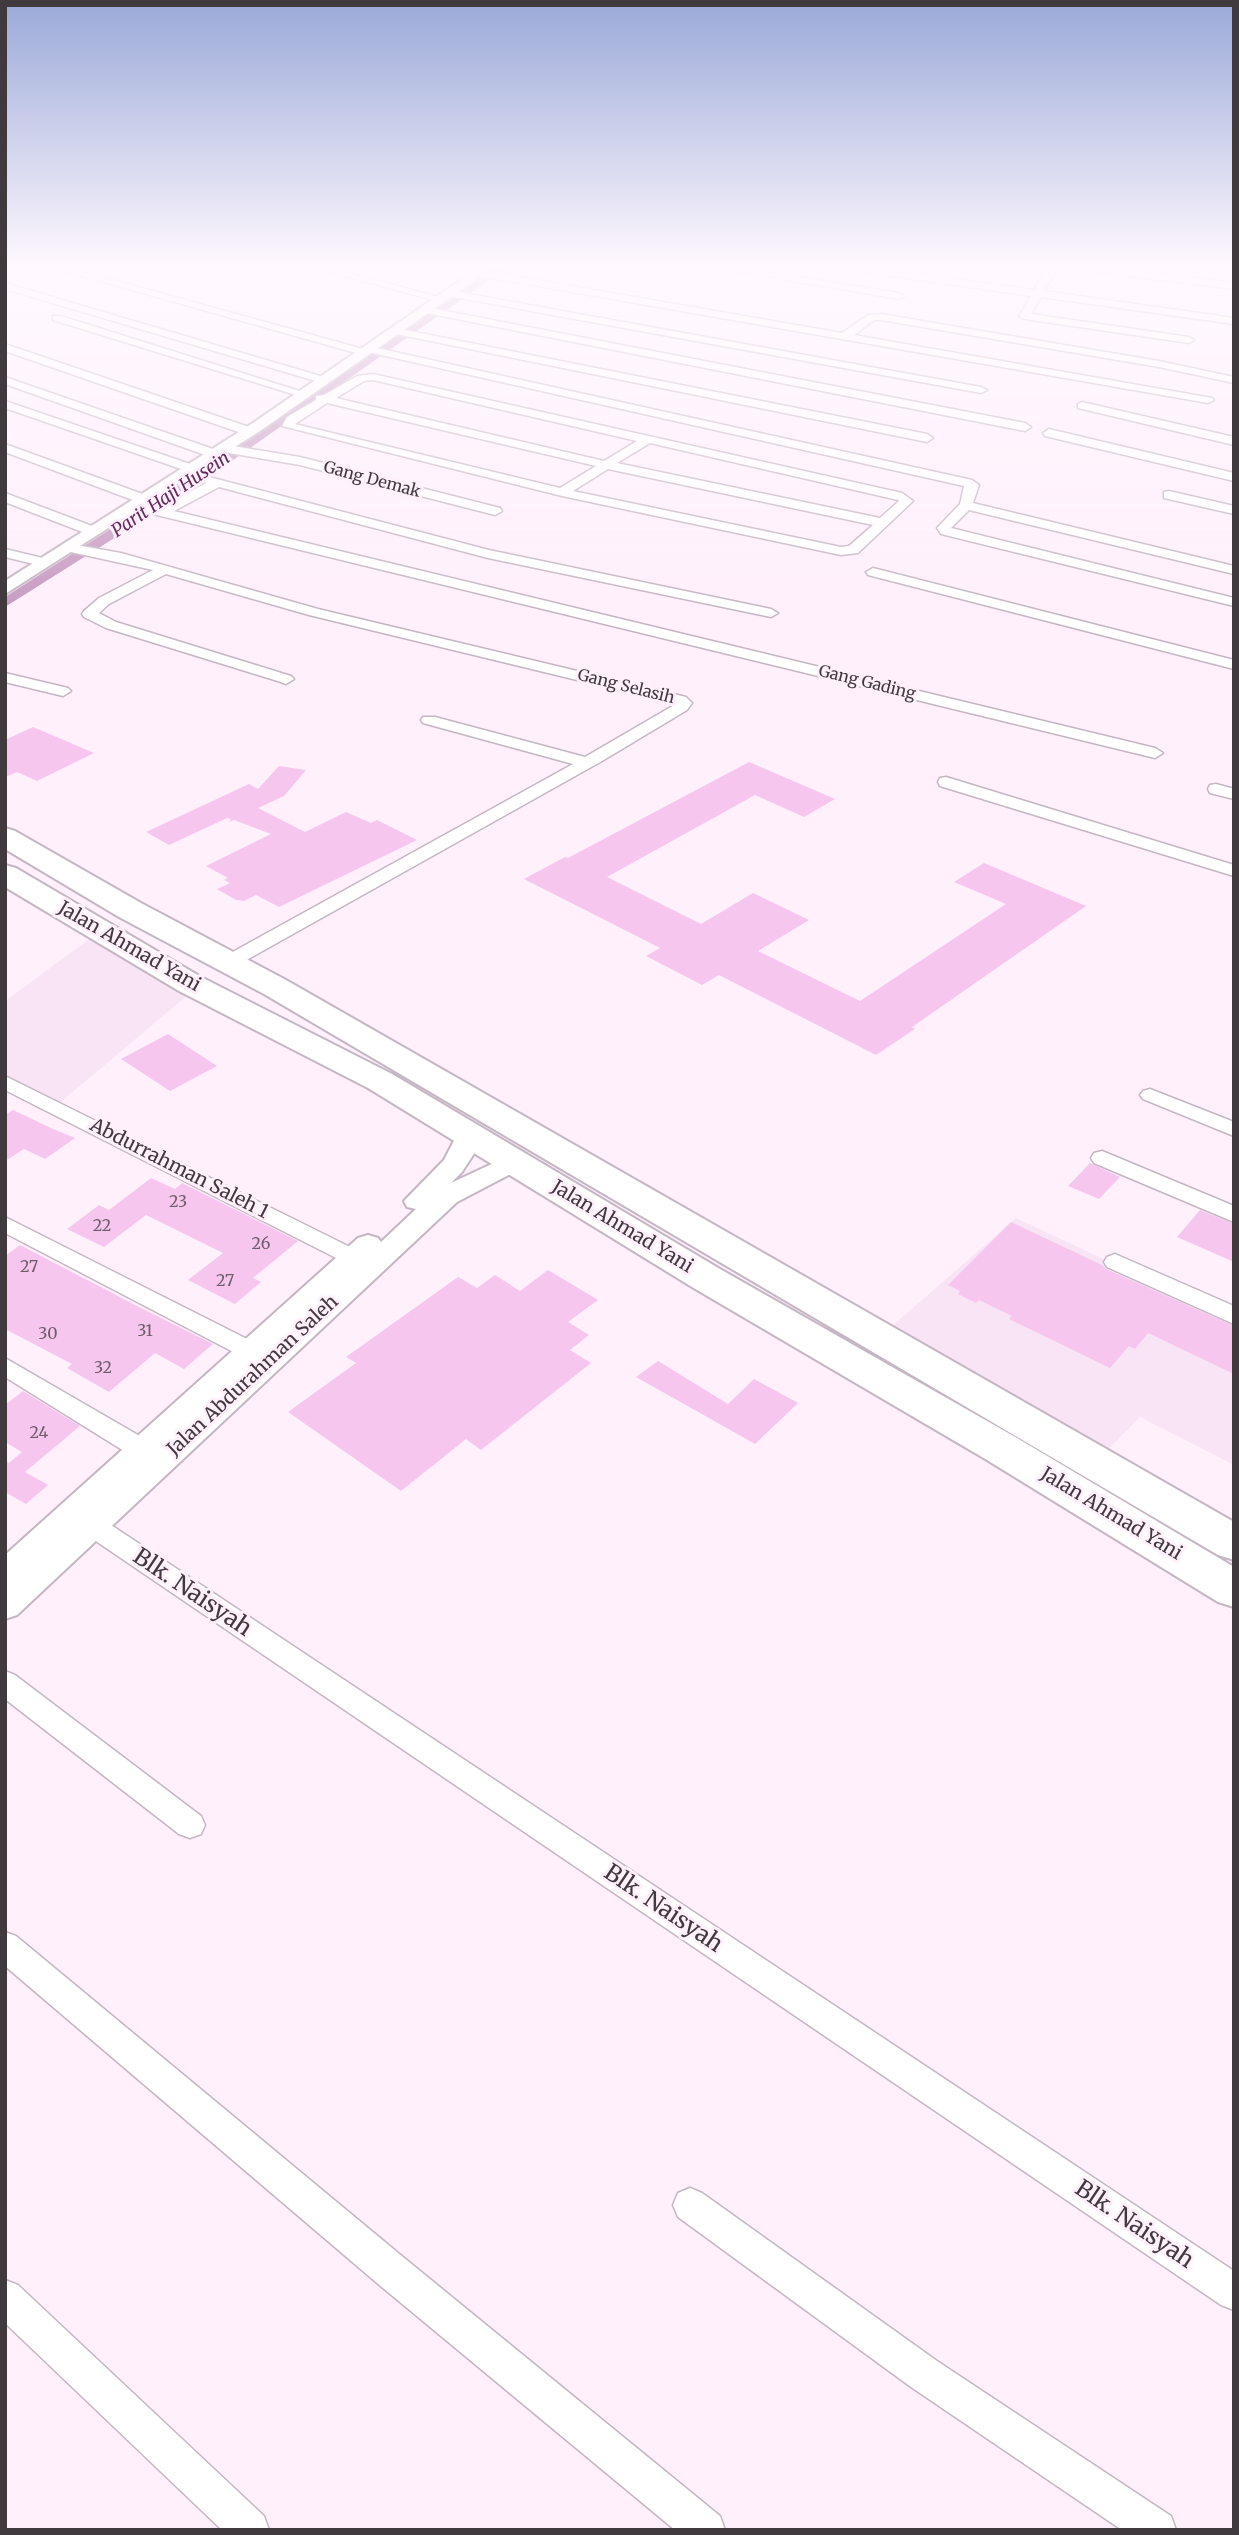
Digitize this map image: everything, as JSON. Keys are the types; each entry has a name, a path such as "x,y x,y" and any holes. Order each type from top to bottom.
{"highway":[{"name":"Jalan Ahmad Yani","path":"5,837 130,910 275,987 1234,1543"},
{"name":"Jalan Ahmad Yani","path":"5,874 190,984 380,1081 706,1278 1002,1449 1234,1589"},
{"path":"96,927 130,910"}],"street":[{"name":"Gang Demak","path":"12,382 221,450 300,461 495,512"},
{"path":"107,382 248,431"},
{"path":"263,382 304,395 607,465 884,523"},
{"path":"148,506 221,450 320,382"},
{"path":"353,382 291,420 288,426 562,492 841,551 853,551 907,501 905,498 396,382"},
{"path":"518,382 973,485 966,505 944,528 946,531 1222,580"},
{"path":"653,382 927,438"},
{"path":"796,382 1025,427"},
{"path":"939,382 981,390"},
{"path":"1153,382 1208,400"},
{"path":"5,404 218,482 488,554 771,613"},
{"path":"1082,407 1234,441"},
{"path":"1048,433 1234,477"},
{"path":"562,492 647,440"},
{"path":"5,448 148,506 579,614"},
{"path":"5,589 76,548 95,532 148,506 218,482"},
{"path":"1169,495 1234,510"},
{"path":"5,497 95,532"},
{"path":"966,505 1222,580 1234,602"},
{"name":"Gang Selasih","path":"76,548 98,551 341,618 684,703 682,707 587,763 227,963"},
{"path":"5,552 46,563"},
{"path":"164,570 104,601 89,614 111,625 286,679"},
{"path":"873,572 1234,665"},
{"name":"Gang Gading","path":"579,614 1154,753"},
{"path":"5,677 63,691"},
{"path":"429,720 587,763"},
{"path":"946,782 1234,871"},
{"path":"1216,789 1234,794"},
{"name":"Abdurrahman Saleh 1","path":"5,1082 372,1249"},
{"path":"1150,1096 1234,1130"},
{"name":"Jalan Abdurahman Saleh","path":"5,1606 93,1526 372,1249 453,1166 466,1146 469,1135"},
{"path":"1102,1158 1234,1215"},
{"name":"Jalan Abdurahman Saleh","path":"5,1575 248,1350 372,1249 447,1196 513,1162"},
{"path":"5,1224 248,1350"},
{"path":"1115,1262 1234,1316"},
{"path":"5,1366 141,1449"},
{"name":"Blk. Naisyah","path":"93,1526 1234,2292"},
{"path":"5,1683 190,1825"},
{"path":"5,1946 390,2270 706,2530"},
{"path":"690,2205 924,2374 1157,2530"},
{"path":"5,2298 250,2530"}],"shaded area":[{"path":"92,937 194,990 56,1106 5,1081 5,1001"},
{"path":"1016,1218 1234,1320 1234,1465 1140,1417 1104,1454 892,1326"}],"building":[{"path":"33,727 94,753 37,781 17,772 5,777 5,740"},
{"path":"749,762 835,799 804,817 755,795 607,877 701,924 753,893 809,920 758,951 860,1001 1006,904 954,882 984,863 1086,906 876,1055 719,975 702,985 646,956 660,948 524,879"},
{"path":"279,766 306,770 284,796 258,808 305,832 346,812 371,823 377,820 417,840 279,907 256,895 244,901 236,900 217,889 230,883 224,880 228,878 206,866 271,834 234,820 229,822 231,819 227,818 169,845 146,832 249,784 258,789"},
{"path":"168,1034 217,1066 170,1091 121,1059"},
{"path":"13,1110 75,1138 45,1159 24,1149 5,1161 5,1115"},
{"path":"1090,1163 1120,1177 1099,1199 1068,1186"},
{"path":"151,1178 175,1189 182,1183 298,1241 253,1278 261,1282 235,1304 188,1280 223,1253 146,1215 104,1247 67,1229 99,1205 109,1210"},
{"path":"1200,1210 1234,1224 1234,1262 1177,1237"},
{"path":"1011,1222 1106,1269 1234,1326 1234,1374 1148,1333 1135,1349 1129,1346 1110,1368 1009,1319 1012,1316 979,1300 976,1303 958,1294 960,1291 948,1285"},
{"path":"20,1245 213,1344 184,1369 155,1353 109,1392 67,1368 72,1364 5,1329 5,1256"},
{"path":"548,1270 598,1300 568,1322 589,1335 570,1350 591,1363 481,1450 466,1439 401,1491 288,1412 356,1363 346,1357 458,1277 477,1288 495,1275 520,1291"},
{"path":"658,1361 728,1404 754,1379 798,1403 755,1444 636,1377"},
{"path":"23,1391 80,1426 25,1472 48,1485 26,1504 5,1492 5,1460 9,1463 22,1452 5,1442 5,1405"}],"waterway":[{"name":"Parit Haji Husein","path":"5,603 184,488 334,382"}]}
